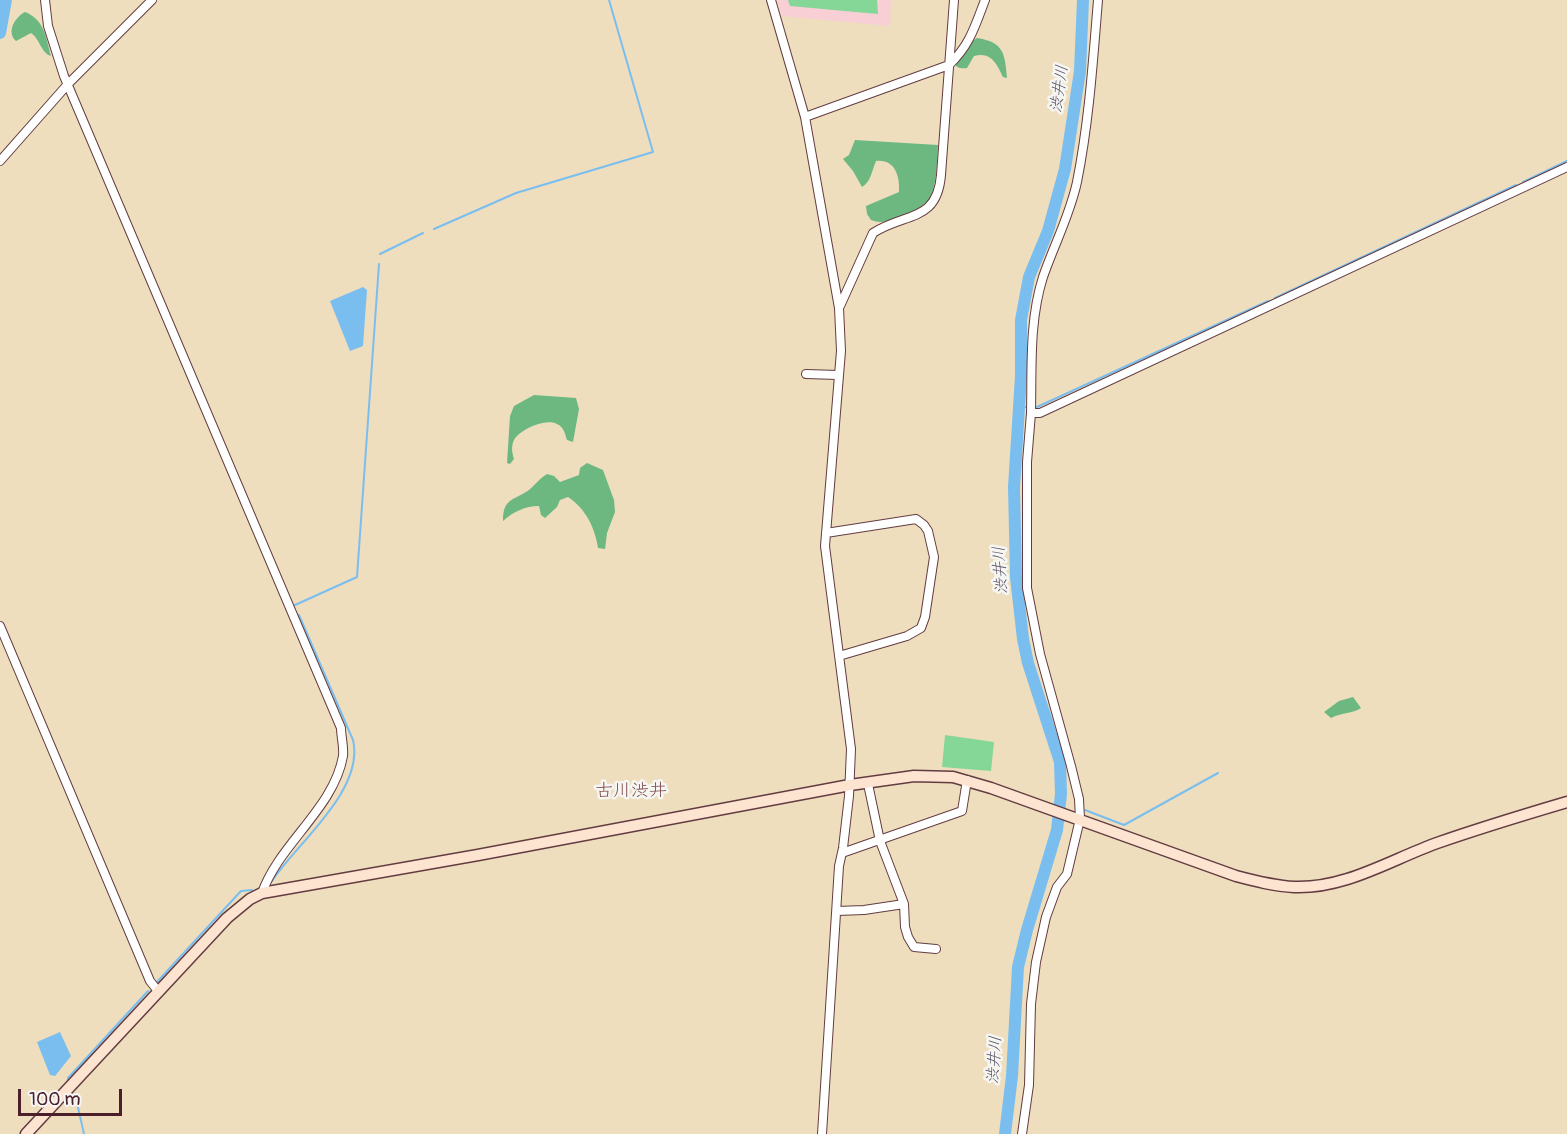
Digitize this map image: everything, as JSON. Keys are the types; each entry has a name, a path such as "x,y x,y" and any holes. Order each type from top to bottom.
{"street":[{"path":"45,0 48,26 68,84 341,728 343,754 336,776 321,804 275,867 262,893"},
{"path":"0,161 68,84 152,0"},
{"path":"771,0 805,117 839,308 841,351 826,533 827,567 851,749 850,785 839,866 822,1134"},
{"path":"839,308 873,234 884,226 921,212 932,205 940,188 954,0"},
{"path":"805,117 949,65 970,40 985,0"},
{"path":"1022,1134 1029,1085 1031,1004 1036,962 1046,917 1058,887 1067,874 1078,818 1079,799 1040,654 1028,588 1027,495 1032,332 1043,279 1072,201 1077,181 1089,100 1098,0"},
{"path":"1031,413 1040,413 1567,167"},
{"path":"806,374 838,375"},
{"path":"826,533 916,519 928,531 934,557 925,617 921,628 907,636 839,656"},
{"path":"0,626 150,981 158,991"},
{"path":"26,1134 238,908 262,893 850,785 914,776 938,776 967,780 1236,876 1266,884 1308,887 1346,880 1436,844 1567,802"},
{"path":"842,853 962,811 967,780"},
{"path":"867,784 879,839 904,904 905,927 914,947 936,949"},
{"path":"837,911 864,910 904,904"}],"shaded area":[{"path":"777,0 891,0 890,26 782,16"}],"green space":[{"path":"788,0 877,0 878,14 790,6"},
{"path":"25,12 32,15 41,25 51,56 45,52 31,33 16,41 13,37 13,25"},
{"path":"977,38 993,43 1001,50 1007,78 1003,77 993,60 985,55 974,56 967,68 959,68 955,65 954,63"},
{"path":"855,140 938,145 934,186 925,205 888,221 871,220 866,206 899,192 897,175 888,163 876,161 869,179 862,187 843,159 849,155"},
{"path":"534,395 576,398 579,409 573,442 567,440 559,425 547,422 517,436 512,445 514,459 510,464 507,463 510,416 514,406"},
{"path":"587,463 603,470 614,500 615,512 607,533 605,549 598,548 589,520 580,507 568,497 560,500 557,507 545,518 541,515 539,506 534,506 520,510 503,521 507,504 529,490 544,476 547,474 554,476 560,482 579,475 580,468"},
{"path":"1353,697 1361,708 1331,718 1324,712 1339,701"},
{"path":"945,735 994,742 991,771 942,767"}],"water":[{"path":"363,287 367,290 363,346 350,351 330,301"},
{"path":"60,1032 71,1056 55,1076 50,1075 37,1042"}],"waterway":[{"path":"0,33 6,0"},
{"path":"434,229 516,193 653,152 609,0"},
{"name":"渋井川","path":"1005,1134 1012,1076 1018,967 1057,830 1061,794 1060,762 1028,663 1023,639 1016,577 1014,487 1021,376 1021,320 1029,277 1048,231 1065,169 1080,71 1083,0"},
{"path":"1523,182 1567,161"},
{"path":"1275,298 1516,185"},
{"path":"380,254 423,233"},
{"path":"295,605 357,577 379,264"},
{"path":"1037,407 1268,301"},
{"path":"1019,407 1028,407"},
{"path":"272,881 339,797 349,778 354,759 353,740 299,615"},
{"path":"1085,810 1124,825 1218,773"},
{"name":"渋井川","path":"1057,830 1066,818"},
{"path":"156,983 241,891 252,890"},
{"path":"68,1080 148,991"},
{"path":"75,1094 84,1134"}],"district":[{"name":"古川渋井","path":"631,791"}]}
